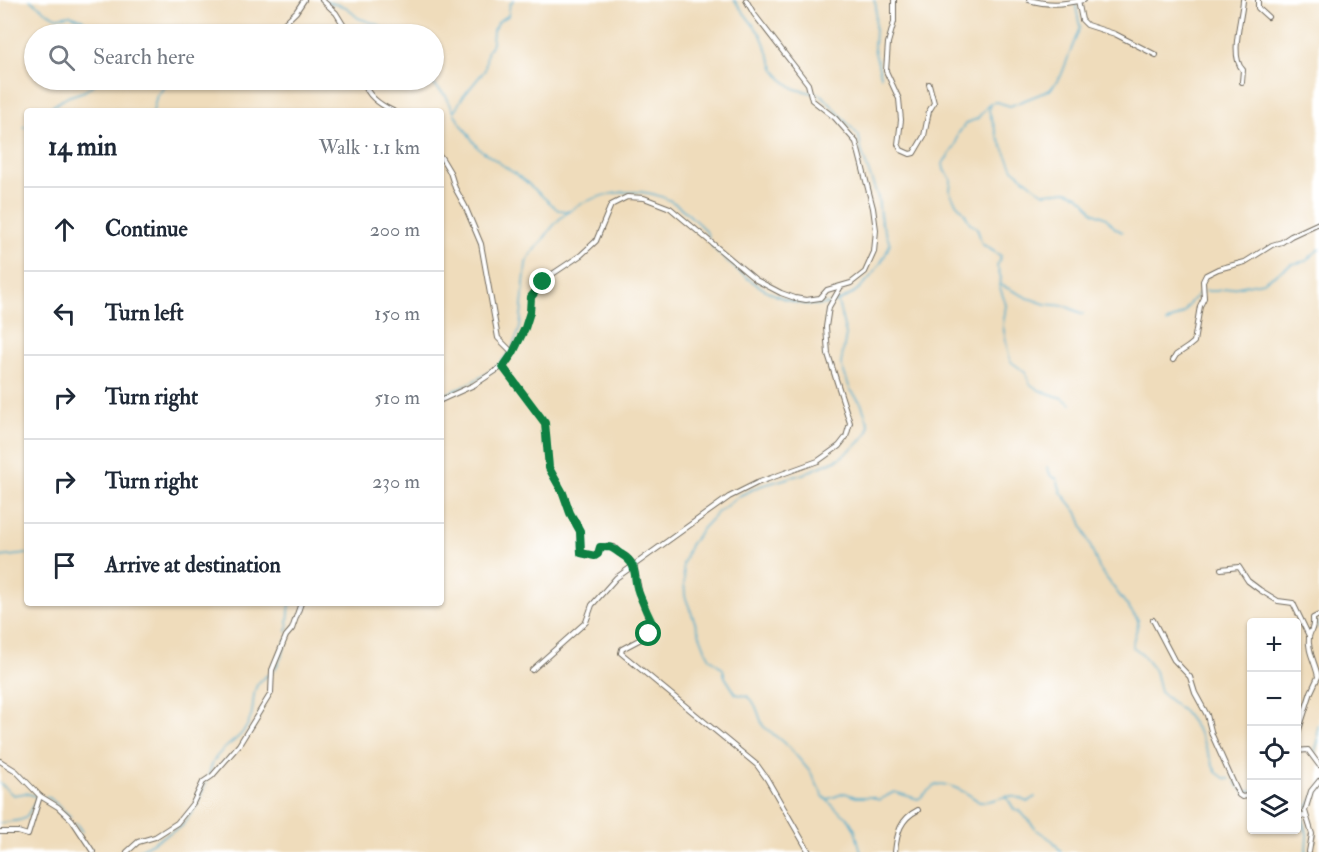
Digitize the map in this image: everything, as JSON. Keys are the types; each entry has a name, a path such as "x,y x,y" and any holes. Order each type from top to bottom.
{"street":[{"path":"284,24 297,12 304,0"},
{"path":"322,0 336,13 343,24"},
{"path":"444,398 467,389 503,367 513,353 530,312 531,297 548,277 581,255 596,241 611,206 627,197 644,198 670,208 743,270 765,286 781,293 812,300 820,298 827,290 840,288 856,280 865,272 875,244 873,208 856,142 834,118 812,100 810,87 746,0"},
{"path":"894,0 894,22 888,43 886,70 899,99 901,120 898,144 907,154 914,153 924,136 929,111 934,103 928,84"},
{"path":"1029,0 1053,5 1080,0 1083,20 1087,25 1115,34 1156,55"},
{"path":"1242,82 1243,70 1239,65 1236,40 1243,0"},
{"path":"1258,0 1258,8 1268,17"},
{"path":"367,90 377,102 388,108"},
{"path":"444,162 481,244 498,338 513,353"},
{"path":"1173,360 1176,355 1194,342 1200,306 1204,298 1203,281 1206,275 1218,269 1241,264 1268,247 1319,223"},
{"path":"532,670 586,622 589,609 614,579 729,497 756,483 818,461 839,446 848,432 850,423 828,354 826,327 829,308 840,288"},
{"path":"503,367 545,423 549,468 580,531 581,553 595,556 600,547 614,547 634,565 640,596 654,632 627,645 621,652 758,765 808,852"},
{"path":"1221,569 1239,567 1248,581 1260,590 1278,601 1294,604 1309,636 1311,657 1318,677 1300,726"},
{"path":"127,852 138,842 155,837 177,823 193,803 203,782 213,776 239,745 271,693 272,670 300,606"},
{"path":"1309,636 1314,627 1313,618 1319,615"},
{"path":"1153,620 1174,660 1190,677 1195,693 1203,703 1215,741 1239,795 1247,796"},
{"path":"1301,751 1308,750 1319,765"},
{"path":"0,761 16,771 40,796 58,807 72,820 93,852"},
{"path":"1309,852 1312,834 1305,811 1311,791 1319,781"},
{"path":"0,832 18,832 28,835 40,796"},
{"path":"895,852 900,826 907,817 918,810"},
{"path":"1301,816 1306,818"},
{"path":"1312,834 1317,838"}],"waterway":[{"path":"30,0 57,17 70,15 82,19 87,24"},
{"path":"454,112 462,98 485,70 493,30 500,20 508,16 510,4 514,0"},
{"path":"734,0 761,35 775,70 782,79 795,89 822,95 859,136 861,150 878,198 881,221 890,244 868,280 852,294 833,303"},
{"path":"874,0 876,6 874,49 881,76"},
{"path":"325,1 346,7 358,18 376,24"},
{"path":"1071,404 1030,384 1025,372 1010,361 1003,326 1006,305 999,285 1001,278 997,266 1001,256 982,244 977,228 970,223 956,203 950,192 951,179 944,170 943,163 955,147 958,134 966,123 977,119 990,103 997,102 1010,106 1050,90 1061,76 1080,27 1075,2"},
{"path":"50,108 67,97 86,90"},
{"path":"154,108 157,95 162,90"},
{"path":"440,90 446,96 457,118 478,148 524,180 558,210 568,211"},
{"path":"990,105 989,111 997,135"},
{"path":"998,137 1013,169 1035,187 1044,193 1067,191 1078,195 1093,212 1106,218 1122,232"},
{"path":"512,348 520,328 526,263 554,225 574,208 587,201 615,193 630,192 658,196 671,201 685,211 706,231 709,238"},
{"path":"711,245 749,279 779,297 811,305 828,304"},
{"path":"1206,291 1263,282 1292,264 1306,261 1319,249"},
{"path":"1001,285 1028,298 1045,304 1065,306 1083,314"},
{"path":"1166,323 1184,313 1191,301 1201,292"},
{"path":"838,303 846,334 841,364 850,389 861,403 869,425 868,432 859,443 840,458 803,474 760,486 739,496 717,513 702,529 690,545 683,564 685,596 710,658 723,669 725,677 736,694 747,696 752,700 763,726 789,747 811,773 823,796 848,818 855,830 861,852"},
{"path":"444,396 487,373 509,352"},
{"path":"1047,467 1051,476 1057,479 1061,492 1077,512 1099,568 1138,620 1133,647 1155,671 1160,692 1184,712 1200,734 1216,772 1230,779"},
{"path":"0,557 24,554"},
{"path":"287,631 290,606"},
{"path":"1316,620 1319,628"},
{"path":"274,671 283,654 286,639"},
{"path":"208,777 212,764 219,754 246,728 252,715 255,689 270,674"},
{"path":"1315,757 1319,724"},
{"path":"136,852 182,826 197,805 206,782"},
{"path":"1235,782 1247,792"},
{"path":"0,783 13,795 26,793 38,797"},
{"path":"828,799 845,793 879,800 894,792 918,799 938,784 957,789 979,802 1008,796 1027,802 1035,797"},
{"path":"1308,807 1319,790"},
{"path":"1006,796 1014,809 1021,812 1035,828"},
{"path":"45,797 50,798 71,817"},
{"path":"0,823 25,818 36,801"},
{"path":"1303,818 1307,833 1306,852"},
{"path":"76,823 82,832"},
{"path":"1301,823 1305,830"},
{"path":"1037,830 1053,841 1061,852"}],"route":[{"path":"543,282 531,297 531,308 525,328 513,353 503,367 545,423 549,468 580,531 581,553 595,556 602,546 614,547 629,559 634,565 640,596 654,627 654,632 649,634"}]}
